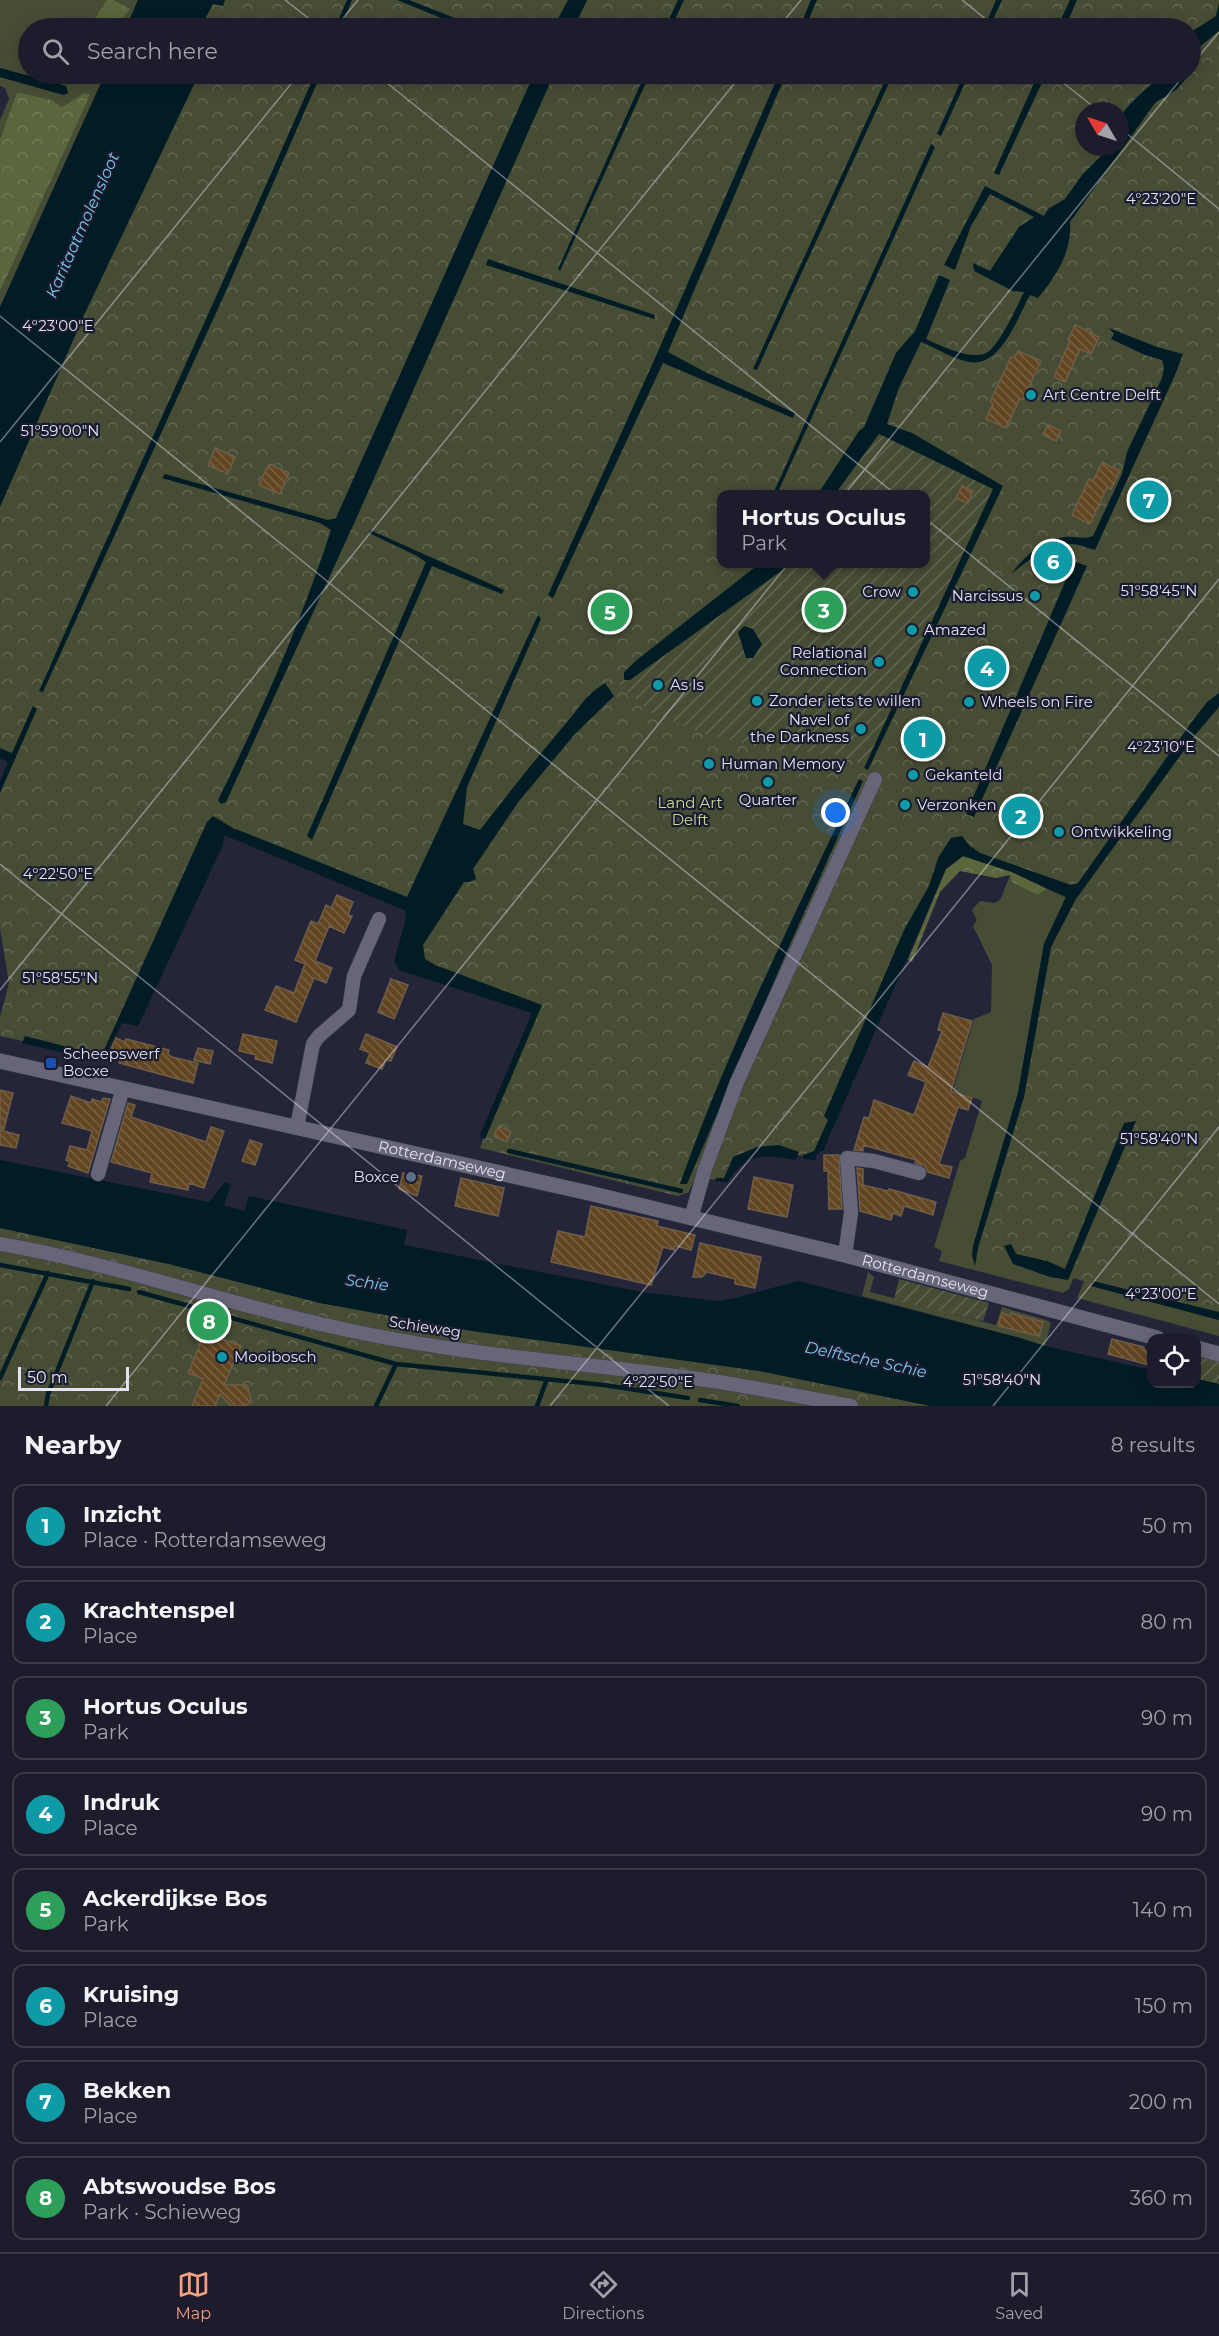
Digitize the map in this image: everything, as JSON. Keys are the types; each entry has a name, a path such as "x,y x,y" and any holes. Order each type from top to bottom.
{"street":[{"path":"691,1218 705,1169 737,1082 875,779"},
{"path":"297,1127 313,1044 349,1010 354,976 379,919"},
{"name":"Rotterdamseweg","path":"0,1061 691,1218 845,1255 1147,1335"},
{"path":"98,1174 123,1089"},
{"path":"845,1255 851,1213 847,1158 874,1161 919,1173"},
{"name":"Schieweg","path":"0,1244 77,1259 262,1311 364,1334 458,1350 701,1379 851,1406"},
{"path":"1201,1349 1219,1354"}],"green space":[{"path":"0,0 138,0 130,18 18,18 18,73 0,68"},
{"path":"107,0 113,0 130,9 123,18 95,18"},
{"name":"Land Art Delft","path":"207,0 1219,0 1219,1317 975,1250 1022,1095 1048,946 1071,893 956,847 813,1157 770,1151 740,1159 725,1180 695,1178 689,1192 678,1196 480,1148 536,1010 412,960 419,914 215,824 104,1053 93,1057 0,1036 0,1018 9,983 0,928 0,786 12,759 0,754 0,470 170,84 1201,84 1201,18 199,18"},
{"path":"0,77 18,82 18,84 64,95 68,93 66,86 59,84 101,84 0,308 0,291 84,93 62,107 52,100 17,92 0,139 0,120 9,99 5,88 0,86"},
{"path":"17,92 52,100 62,107 84,93 90,95 0,291 0,139"},
{"path":"883,427 996,486 868,766 832,754 773,750 709,736 650,712 618,682 763,568 930,568 930,490 831,490"},
{"path":"963,856 1012,872 1047,889 1037,895 1012,882 1010,875 996,878 960,871 940,892 912,962 908,960 946,869"},
{"path":"1010,875 1036,895 1047,889 1066,897 1044,944 1018,1093 973,1246 978,1248 1136,1128 1069,1289 1063,1293 939,1261 942,1251 934,1247 960,1161 965,1158 982,1101 953,1090 974,1019 991,1012 992,965 973,926 977,920 972,910 980,901 994,903 1000,900"},
{"path":"0,1228 169,1264 320,1303 759,1371 931,1406 0,1406"},
{"path":"868,1272 874,1277 870,1292 996,1325 1002,1307 1046,1320 1051,1323 1045,1346 862,1296"},
{"path":"899,1279 989,1303 983,1321 894,1300"},
{"path":"1085,1279 1093,1281 1092,1286 1219,1320 1219,1336 1077,1298"},
{"path":"1201,1358 1219,1361 1219,1384 1201,1380"}],"water":[{"path":"138,0 225,0 223,6 213,4 205,18 130,18"},
{"path":"347,0 352,0 344,18 339,18"},
{"path":"397,0 409,0 455,18 441,18"},
{"path":"568,0 587,0 579,18 558,18"},
{"path":"678,0 684,0 676,18 670,18"},
{"path":"811,0 817,0 809,18 803,18"},
{"path":"996,0 1002,0 994,18 988,18"},
{"path":"1070,0 1077,0 1069,18 1062,18"},
{"path":"1219,3 1219,31 1201,46 1201,26 1216,16"},
{"path":"0,68 18,73 18,82 0,77"},
{"path":"25,84 66,86 68,93 64,95"},
{"name":"Karitaatmolensloot","path":"100,84 194,84 86,311 0,507 0,307"},
{"path":"311,84 317,84 226,291 43,692 39,691"},
{"path":"530,84 550,84 356,519 226,802 221,804 218,800 279,667 307,599 331,530 320,523 162,478 165,474 328,520 336,518"},
{"path":"641,84 645,84 560,271 558,269"},
{"path":"775,84 782,84 668,352 705,372 795,413 793,418 663,363 553,598 548,595 656,356"},
{"path":"883,84 888,84 757,370 753,369"},
{"path":"960,84 964,84 941,136 937,134"},
{"path":"1034,84 1041,84 999,175 994,173"},
{"path":"1151,84 1181,84 1155,103 1129,139 1129,106"},
{"path":"931,144 935,147 779,490 775,490"},
{"path":"1101,156 1117,156 1070,222 1069,243 1057,272 1038,298 1030,295 999,350 980,362 969,362 921,342 898,390 887,424 912,433 1003,486 868,770 864,768 993,489 879,434 838,490 821,490 859,431 864,427 896,353 915,331 939,275 950,280 926,339 955,351 978,355 989,351 1007,327 1024,292 1013,291 974,271 973,263 990,271 1019,227 1034,217 990,194 971,226 955,270 944,265 985,186 1044,216 1048,209 1065,199 1082,175"},
{"path":"488,259 655,315 654,319 486,265"},
{"path":"1109,328 1157,347 1183,354 1175,375 1095,550 1074,544 1054,546 1011,574 1022,561 1049,542 1065,537 1093,536 1122,474 1127,452 1162,378 1164,367 1162,360 1145,355 1111,339 1114,334"},
{"path":"370,530 504,590 502,594 432,566 312,840 307,836 426,562 369,533"},
{"path":"1076,562 1087,566 974,817 966,814 1065,582"},
{"path":"754,568 785,568 630,680 624,680 624,672"},
{"path":"538,615 541,619 467,787 463,824 480,830 592,692 605,683 614,696 575,734 519,801 473,869 476,879 464,882 423,945 425,959 435,965 542,1005 485,1139 479,1137 532,1013 399,970 394,961 406,911 224,835 223,845 138,1026 122,1023 105,1055 90,1059 22,1043 25,1036 95,1054 104,1050 207,822 213,816 233,828 407,897"},
{"path":"744,626 753,629 762,644 753,658 746,658 738,632"},
{"path":"1219,693 1219,707 1196,734 1076,899 1051,947 1024,1097 978,1248 975,1266 972,1256 973,1246 1018,1093 1044,944 1066,897 1012,872 963,856 946,869 823,1151 816,1156 816,1160 803,1159 803,1155 814,1151 828,1120 824,1116 904,930 929,886 938,858 951,838 962,836 980,853 1071,885 1078,883 1191,723 1207,702"},
{"path":"33,706 37,709 0,793 0,781 8,762 0,758 0,748 12,753"},
{"path":"859,779 863,781 687,1184 680,1184 742,1030"},
{"path":"1136,1121 1068,1280 1050,1277 1013,1264 1004,1246 1011,1244 1016,1254 1047,1261 1065,1269 1124,1123"},
{"path":"779,1145 799,1152 796,1160 765,1157 749,1160 735,1172 728,1182 715,1181 716,1178 724,1178 733,1157 757,1147"},
{"path":"0,1160 209,1202 225,1182 231,1185 224,1205 244,1211 249,1196 407,1230 404,1245 642,1292 718,1301 798,1281 1045,1346 1147,1369 1147,1388 1201,1388 1201,1380 1219,1384 1219,1406 931,1406 759,1371 472,1331 320,1303 169,1264 0,1228"},
{"path":"1093,1281 1219,1312 1219,1320 1091,1286"}],"building":[{"path":"1075,325 1099,337 1091,354 1080,349 1065,382 1054,377"},
{"path":"1018,351 1041,361 1023,400 1020,398 1006,428 986,419 993,404 990,402 1011,357 1014,358"},
{"path":"1048,425 1061,431 1056,441 1043,435"},
{"path":"215,448 235,457 228,474 208,465"},
{"path":"1102,462 1120,471 1111,489 1107,487 1090,524 1072,515 1089,479 1093,481"},
{"path":"269,464 289,473 280,494 259,485"},
{"path":"962,486 973,491 968,503 956,498"},
{"path":"337,895 353,902 348,915 352,916 344,933 329,926 315,961 332,968 326,983 314,978 296,1022 265,1010 276,986 294,993 305,964 295,960 311,921 318,924 326,905 331,908"},
{"path":"391,979 408,985 394,1019 378,1012"},
{"path":"943,1013 972,1021 951,1091 972,1098 968,1110 958,1107 939,1164 952,1167 949,1178 928,1172 925,1166 915,1163 916,1160 863,1145 863,1151 854,1150 864,1117 869,1118 874,1100 914,1115 926,1082 908,1075 914,1061 928,1067 942,1031 938,1030"},
{"path":"243,1034 277,1041 272,1063 255,1059 256,1055 239,1051"},
{"path":"366,1034 397,1047 391,1061 386,1060 382,1069 366,1063 370,1053 360,1049"},
{"path":"116,1038 125,1042 126,1039 169,1050 168,1054 172,1057 198,1063 193,1083 119,1063 122,1054 111,1049"},
{"path":"198,1048 213,1051 210,1064 194,1060"},
{"path":"0,1090 13,1093 4,1129 0,1129"},
{"path":"71,1096 91,1103 92,1099 101,1102 103,1098 110,1099 88,1173 68,1166 70,1162 66,1160 70,1146 87,1150 92,1131 62,1123"},
{"path":"128,1103 135,1105 131,1117 206,1142 211,1127 224,1131 204,1188 189,1183 188,1190 150,1182 152,1173 111,1162"},
{"path":"499,1126 511,1132 507,1142 494,1136"},
{"path":"0,1130 19,1135 16,1148 0,1145"},
{"path":"250,1140 262,1144 255,1165 242,1161"},
{"path":"824,1155 839,1155 842,1209 829,1209 828,1171 824,1171"},
{"path":"857,1168 863,1169 863,1185 888,1191 889,1189 936,1202 933,1215 904,1206 901,1216 893,1213 891,1220 860,1211"},
{"path":"403,1173 422,1176 417,1196 399,1189"},
{"path":"754,1177 793,1185 787,1217 748,1209"},
{"path":"461,1178 504,1188 498,1216 455,1206"},
{"path":"591,1206 658,1221 657,1226 695,1235 691,1250 675,1246 674,1250 663,1247 651,1285 551,1262 558,1231 585,1237"},
{"path":"700,1243 761,1257 755,1288 735,1284 735,1279 707,1272 702,1277 693,1277"},
{"path":"1002,1313 1010,1316 1011,1313 1043,1322 1039,1336 998,1326"},
{"path":"205,1333 241,1346 224,1385 247,1385 252,1402 245,1406 231,1406 220,1394 215,1406 192,1406 203,1379 188,1373"},
{"path":"1112,1339 1144,1347 1144,1350 1147,1351 1147,1364 1108,1354"}],"waterway":[{"path":"509,1151 681,1191"},
{"path":"0,1265 129,1289"},
{"path":"0,1378 48,1273"},
{"path":"46,1406 48,1394 93,1281"},
{"path":"139,1292 396,1364 604,1385 688,1398"},
{"path":"376,1406 396,1364"},
{"path":"537,1406 547,1379"},
{"path":"700,1400 738,1406"}],"place":[{"name":"Art Centre Delft","path":"1031,395"},
{"name":"Bekken","path":"1149,500"},
{"name":"Kruising","path":"1053,561"},
{"name":"Crow","path":"913,592"},
{"name":"Narcissus","path":"1035,596"},
{"name":"Hortus Oculus","path":"824,610"},
{"name":"Ackerdijkse Bos","path":"610,612"},
{"name":"Amazed","path":"912,630"},
{"name":"Relational Connection","path":"879,662"},
{"name":"Indruk","path":"987,668"},
{"name":"As Is","path":"658,685"},
{"name":"Zonder iets te willen","path":"757,701"},
{"name":"Wheels on Fire","path":"969,702"},
{"name":"Navel of the Darkness","path":"861,729"},
{"name":"Inzicht","path":"923,739"},
{"name":"Human Memory","path":"709,764"},
{"name":"Gekanteld","path":"913,775"},
{"name":"Quarter","path":"768,782"},
{"name":"Verzonken","path":"905,805"},
{"name":"Krachtenspel","path":"1021,816"},
{"name":"Ontwikkeling","path":"1059,832"},
{"name":"Scheepswerf Bocxe","path":"51,1063"},
{"name":"Boxce","path":"411,1177"},
{"name":"Abtswoudse Bos","path":"209,1321"},
{"name":"Mooibosch","path":"222,1357"}],"water label":[{"name":"Schie","path":"367,1282"},
{"name":"Delftsche Schie","path":"866,1359"}]}
